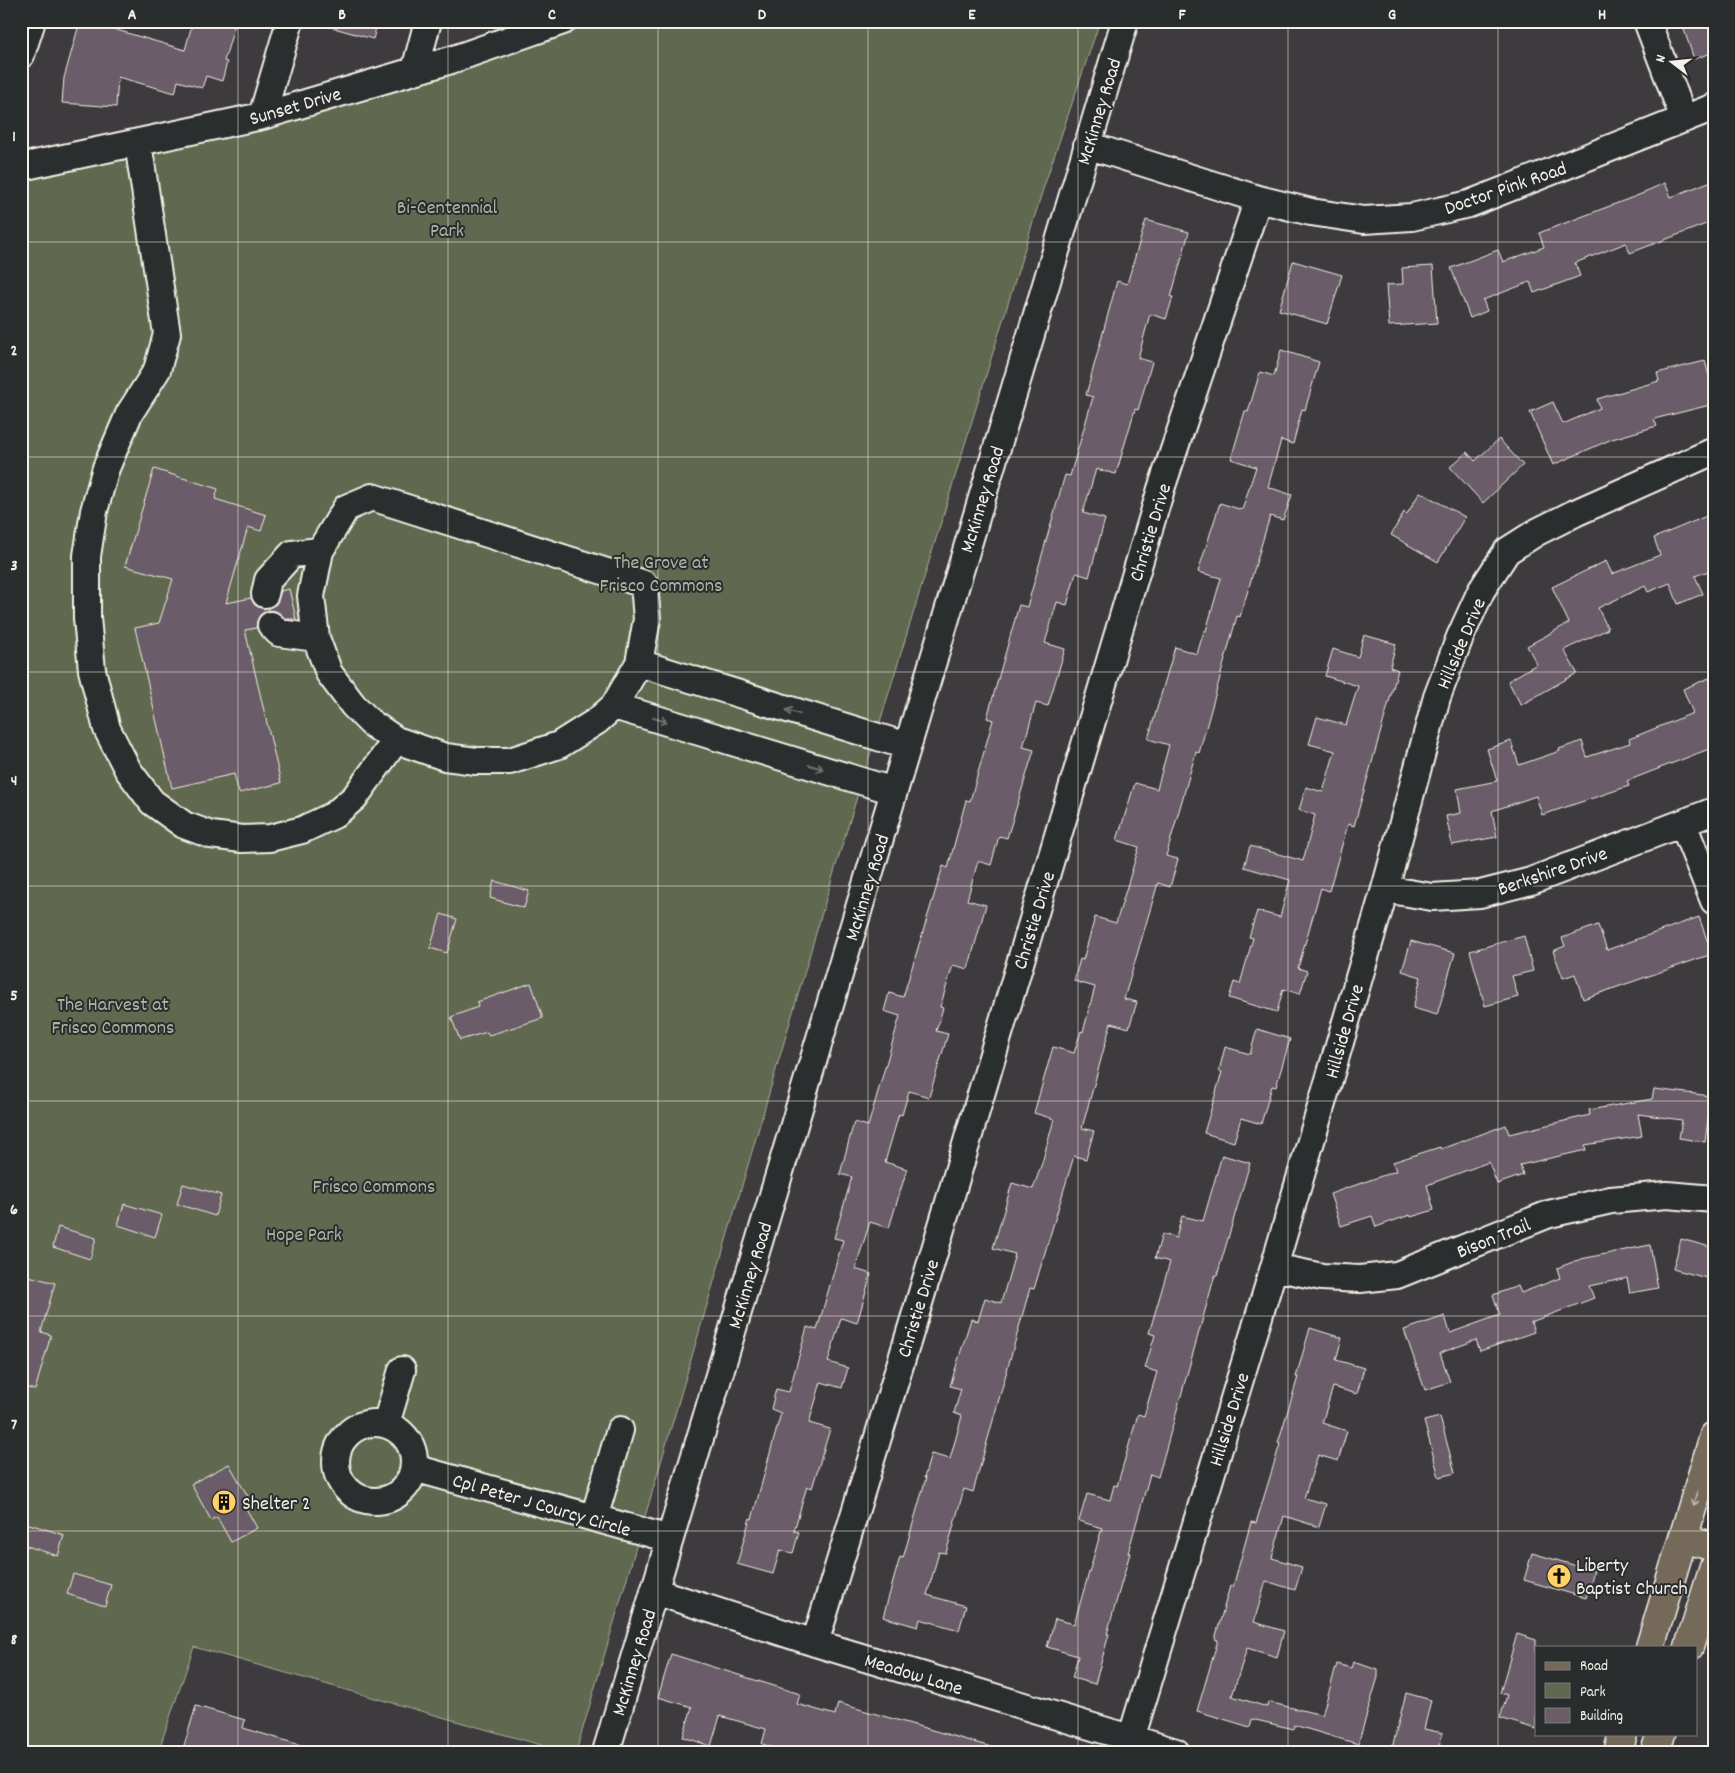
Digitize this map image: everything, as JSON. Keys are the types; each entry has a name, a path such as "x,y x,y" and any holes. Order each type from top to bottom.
{"main road":[{"path":"1650,1646 1714,1436"},
{"path":"1683,1538 1714,1547"},
{"path":"1688,1646 1714,1567"},
{"path":"1618,1752 1623,1736"},
{"path":"1655,1752 1660,1736"}],"street":[{"path":"21,55 32,21"},
{"path":"262,116 290,21"},
{"path":"416,70 428,21"},
{"name":"Sunset Drive","path":"21,167 262,116 451,60 563,21"},
{"name":"McKinney Road","path":"606,1752 1125,21"},
{"path":"1646,21 1684,120"},
{"name":"Doctor Pink Road","path":"1088,145 1258,199 1312,212 1364,220 1412,217 1470,204 1714,107"},
{"path":"138,142 167,334 157,370 129,414 106,468 94,511 86,556 87,618 92,670 107,729 128,770 152,802 184,825 211,835 242,839 270,838 302,830 334,815 355,797 396,740"},
{"name":"Christie Drive","path":"815,1643 925,1284 1161,489 1258,199"},
{"name":"Hillside Drive","path":"1131,1739 1274,1267 1385,889 1437,697 1460,637 1481,591 1507,551 1537,532 1575,513 1714,451"},
{"path":"372,497 644,584 647,619 639,663 614,706 597,721 559,745 510,761 476,762 446,757 396,740 371,723 353,705 329,673 316,638 311,596 320,551 346,508 372,497"},
{"path":"264,594 268,580 292,554 320,551"},
{"path":"270,625 279,633 316,638"},
{"path":"639,663 907,746"},
{"path":"614,706 894,791"},
{"name":"Berkshire Drive","path":"1385,889 1432,897 1480,894 1531,881 1714,811"},
{"path":"1683,824 1714,901"},
{"name":"Bison Trail","path":"1274,1267 1322,1277 1360,1279 1397,1275 1549,1214 1610,1200 1668,1195 1714,1199"},
{"path":"386,1424 402,1370"},
{"path":"364,1424 386,1424 401,1432 407,1440 412,1448 414,1468 411,1478 399,1493 382,1501 362,1500 345,1489 340,1481 336,1471 337,1452 347,1434 364,1424"},
{"path":"594,1518 620,1430"},
{"name":"Cpl Peter J Courcy Circle","path":"414,1468 670,1539"},
{"name":"Meadow Lane","path":"654,1591 815,1643 1176,1752"}],"green space":[{"path":"607,21 1100,21 1043,189 831,882 576,1752 566,1752 194,1647 158,1752 21,1752 21,166"}],"building":[{"path":"80,21 86,21 185,50 193,21 236,21 224,61 227,62 222,81 206,76 202,88 178,81 175,93 118,77 116,107 62,103 64,78"},
{"path":"327,21 378,21 373,39 327,26"},
{"path":"1681,21 1714,21 1714,52 1694,59"},
{"path":"1714,180 1714,221 1630,253 1626,243 1575,263 1580,276 1534,293 1530,282 1483,300 1487,311 1470,318 1451,268 1498,250 1503,262 1544,247 1539,233 1644,193 1665,183 1671,197"},
{"path":"1146,220 1189,232 1171,297 1173,297 1166,319 1150,314 1138,358 1152,362 1138,410 1135,409 1116,474 1096,469 1083,513 1105,519 1089,577 1076,573 1067,605 1057,602 1045,643 1065,649 1048,706 1036,703 1023,747 1034,750 1007,838 999,836 991,865 978,861 967,900 986,905 968,969 953,965 940,1007 943,1008 936,1031 948,1034 929,1097 909,1091 902,1115 899,1114 885,1162 907,1169 889,1228 870,1222 855,1269 871,1274 857,1323 841,1318 828,1362 848,1368 842,1388 821,1382 809,1423 830,1429 812,1488 807,1486 794,1531 799,1532 793,1553 780,1550 773,1574 737,1564 750,1518 752,1519 781,1413 771,1409 776,1389 789,1392 807,1327 817,1330 843,1240 834,1238 852,1177 840,1174 854,1122 868,1126 900,1016 884,1011 889,993 903,997 943,866 948,868 966,800 970,801 993,720 987,718 1019,605 1027,607 1065,475 1070,476 1093,397 1086,395 1117,281 1127,284"},
{"path":"1293,261 1342,275 1327,324 1279,310"},
{"path":"1433,266 1437,323 1389,326 1386,285 1403,284 1402,268"},
{"path":"1281,350 1319,362 1305,410 1302,409 1293,444 1281,440 1268,487 1292,495 1283,520 1270,516 1240,617 1237,616 1199,753 1196,752 1166,856 1178,859 1170,887 1158,883 1124,999 1137,1002 1129,1028 1111,1023 1082,1128 1094,1131 1086,1159 1074,1156 1034,1289 1030,1288 973,1492 964,1489 946,1553 939,1552 927,1595 966,1606 959,1630 920,1619 918,1627 883,1617 900,1557 903,1558 931,1454 950,1459 962,1416 954,1413 961,1389 950,1386 971,1319 978,1321 985,1298 1001,1303 1015,1254 993,1248 1012,1183 1033,1189 1042,1163 1054,1119 1034,1113 1053,1047 1074,1053 1081,1031 1083,1032 1095,987 1074,981 1080,959 1083,960 1095,917 1116,923 1139,847 1117,840 1135,783 1157,789 1169,745 1148,739 1175,647 1197,654 1204,631 1206,631 1221,578 1198,572 1220,503 1242,510 1256,467 1231,459 1245,411 1248,412 1260,372 1274,376"},
{"path":"1705,361 1714,394 1714,404 1654,419 1657,426 1612,439 1553,465 1530,412 1553,402 1563,424 1600,408 1597,399 1659,381 1657,373"},
{"path":"1499,439 1523,465 1483,503 1450,467 1467,452 1475,461"},
{"path":"154,469 218,489 215,499 266,515 261,531 248,527 226,603 251,598 255,605 261,608 269,608 276,604 281,591 289,589 296,619 286,619 275,611 268,610 260,615 256,628 245,630 281,783 239,793 234,774 172,788 135,628 159,623 173,579 125,566"},
{"path":"1420,492 1465,517 1438,562 1391,535 1404,512 1407,514"},
{"path":"1714,513 1714,569 1695,576 1703,594 1678,604 1670,583 1648,592 1645,586 1598,608 1608,629 1564,650 1577,673 1521,705 1508,681 1537,664 1527,646 1569,623 1552,587 1606,561 1612,574 1660,555 1654,538"},
{"path":"1364,635 1396,644 1390,667 1398,670 1354,826 1348,824 1329,891 1321,888 1298,968 1307,971 1300,994 1283,989 1277,1012 1229,998 1234,982 1240,984 1253,938 1249,937 1257,911 1280,917 1290,880 1244,867 1250,846 1303,861 1315,815 1299,810 1306,787 1323,792 1335,751 1309,744 1317,717 1346,725 1358,686 1325,676 1333,649 1358,657"},
{"path":"1709,678 1714,689 1714,747 1627,781 1629,786 1542,815 1536,796 1492,811 1497,837 1452,845 1446,816 1461,813 1457,789 1497,781 1487,749 1511,741 1519,765 1560,751 1559,749 1582,741 1587,757 1630,743 1629,739 1693,713 1683,689"},
{"path":"494,881 529,891 524,908 490,898"},
{"path":"441,914 457,919 447,953 430,948"},
{"path":"1699,917 1712,954 1583,999 1575,974 1563,978 1553,951 1565,946 1562,938 1598,925 1607,950"},
{"path":"1524,936 1533,971 1512,976 1518,997 1485,1006 1470,951"},
{"path":"1411,941 1455,953 1437,1015 1413,1008 1421,977 1402,971"},
{"path":"531,983 543,1018 489,1035 487,1032 460,1040 451,1017 478,1007 477,1002"},
{"path":"1257,1029 1290,1039 1276,1087 1272,1086 1261,1124 1241,1118 1234,1142 1204,1133 1222,1072 1219,1071 1225,1047 1250,1054"},
{"path":"1654,1089 1711,1096 1705,1142 1679,1138 1682,1120 1638,1114 1642,1136 1585,1145 1586,1150 1520,1165 1523,1175 1497,1184 1489,1162 1427,1185 1434,1210 1411,1217 1410,1215 1376,1227 1372,1216 1341,1226 1330,1194 1396,1171 1393,1162 1440,1147 1441,1149 1506,1125 1509,1134 1590,1115 1589,1110 1652,1099"},
{"path":"1222,1155 1250,1163 1217,1276 1215,1275 1158,1477 1150,1474 1095,1684 1072,1678 1078,1656 1047,1647 1055,1619 1074,1624 1102,1528 1079,1521 1087,1494 1110,1500 1114,1485 1117,1486 1138,1414 1144,1416 1157,1372 1145,1368 1155,1335 1149,1333 1170,1262 1155,1258 1162,1234 1176,1238 1182,1216 1203,1221"},
{"path":"183,1184 221,1195 215,1216 177,1204"},
{"path":"124,1204 162,1215 155,1237 118,1225"},
{"path":"58,1227 96,1238 90,1259 53,1247"},
{"path":"1681,1239 1714,1248 1714,1280 1673,1269"},
{"path":"1650,1245 1658,1288 1630,1293 1627,1278 1589,1286 1594,1298 1531,1322 1534,1332 1480,1351 1476,1340 1440,1353 1450,1382 1425,1390 1404,1330 1445,1316 1450,1333 1500,1315 1493,1295 1518,1286 1521,1293 1560,1278 1557,1268 1581,1259"},
{"path":"21,1274 55,1283 41,1332 51,1335 35,1390 21,1386"},
{"path":"1310,1328 1342,1338 1336,1360 1364,1368 1357,1394 1333,1387 1322,1423 1347,1431 1338,1461 1318,1455 1304,1498 1326,1504 1319,1527 1284,1516 1272,1558 1302,1567 1295,1590 1266,1581 1254,1622 1284,1631 1277,1657 1247,1648 1232,1696 1267,1707 1268,1702 1322,1715 1337,1664 1351,1668 1353,1662 1378,1670 1378,1677 1358,1744 1294,1725 1293,1729 1252,1719 1250,1727 1197,1711 1218,1640 1215,1639 1230,1586 1233,1587 1251,1522 1256,1523 1280,1444 1278,1443 1298,1377 1296,1377"},
{"path":"1440,1417 1455,1473 1439,1477 1424,1421"},
{"name":"Shelter 2","path":"229,1464 250,1500 243,1503 257,1528 231,1542 217,1517 211,1520 191,1484"},
{"path":"26,1523 64,1535 58,1556 21,1544"},
{"name":"Liberty Baptist Church","path":"1532,1553 1594,1571 1586,1598 1524,1580"},
{"path":"73,1574 111,1585 105,1606 67,1594"},
{"path":"1517,1634 1536,1640 1535,1729 1500,1718 1507,1695 1500,1693"},
{"path":"671,1654 800,1694 797,1704 835,1715 838,1703 991,1747 991,1752 869,1752 851,1747 850,1752 788,1752 762,1744 766,1729 720,1716 711,1746 683,1737 692,1707 658,1697"},
{"path":"1406,1693 1431,1700 1424,1729 1443,1733 1437,1752 1391,1752"},
{"path":"196,1706 245,1720 243,1728 307,1747 306,1752 182,1752"}],"place":[{"name":"Shelter 2","path":"224,1502"},
{"name":"Liberty Baptist Church","path":"1559,1576"}],"park label":[{"name":"Bi-Centennial Park","path":"447,218"},
{"name":"The Grove at Frisco Commons","path":"661,572"},
{"name":"The Harvest at Frisco Commons","path":"113,1014"},
{"name":"Frisco Commons","path":"374,1185"},
{"name":"Hope Park","path":"304,1233"}]}
